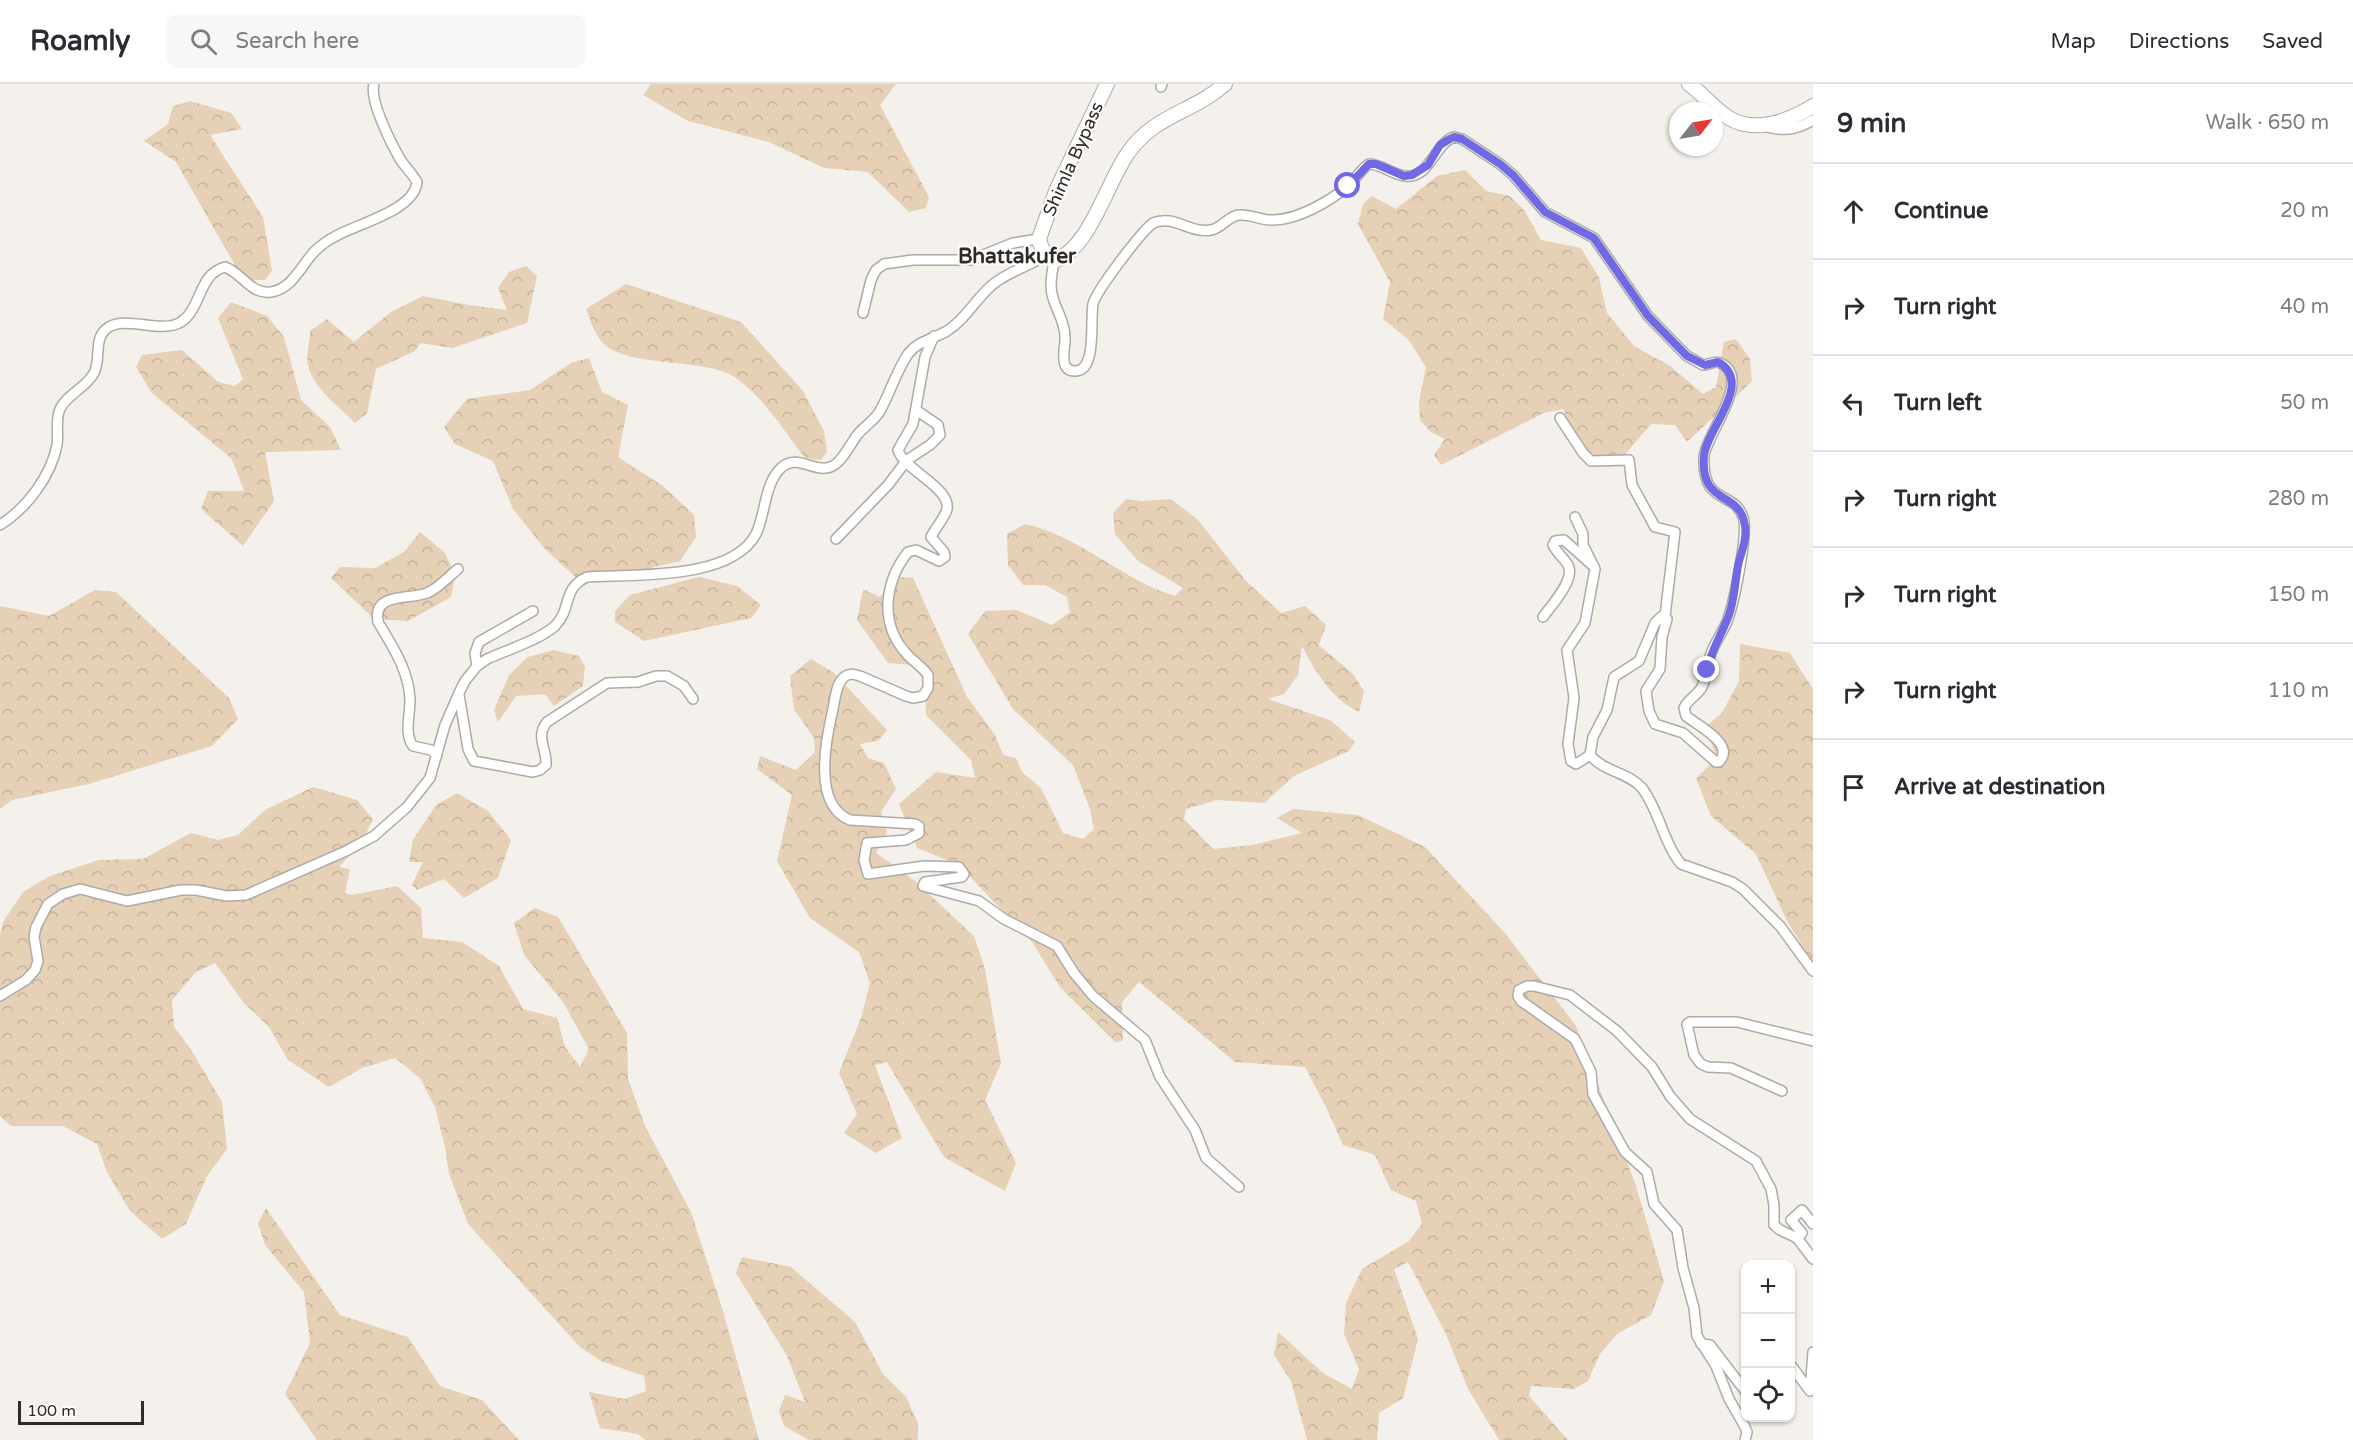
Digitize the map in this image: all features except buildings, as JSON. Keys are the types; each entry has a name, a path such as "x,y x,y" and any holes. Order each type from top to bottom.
{"highway":[{"name":"Shimla Bypass","path":"1040,243 1056,191 1107,84"},
{"path":"1040,243 1048,257 1054,261 1068,254 1076,246 1109,191 1127,153 1143,135 1163,119 1195,104 1225,84"},
{"path":"1689,84 1728,118 1742,124 1762,125 1783,121 1813,106"}],"street":[{"path":"0,525 23,507 48,470 57,442 59,410 64,402 88,382 95,371 101,335 104,331 119,324 162,326 181,321 189,313 206,279 212,272 225,267 232,269 252,289 261,292 280,290 324,243 395,208 414,192 417,182 401,159 376,108 372,89 374,84"},
{"path":"1762,125 1785,131 1813,120"},
{"path":"1054,261 1052,290 1064,324 1065,365 1071,371 1079,371 1087,365 1090,355 1093,302 1101,288 1153,223 1170,219 1212,230 1239,215 1272,220 1282,219 1332,198 1348,186 1369,164 1376,164 1404,176 1412,175 1428,165 1440,145 1454,137 1462,139 1500,164 1513,175 1545,212 1594,238 1648,316 1687,356 1705,365 1718,362 1725,366 1731,375 1732,385 1729,397 1705,449 1705,470 1713,492 1736,505 1741,511 1745,523 1744,542 1733,601 1726,624 1710,656 1702,686 1684,708 1686,716 1709,732 1724,751 1719,762 1710,758 1683,733 1657,726 1653,722 1646,691 1660,669 1675,532 1655,527 1632,485 1629,460 1591,461 1582,453 1560,418"},
{"path":"0,996 26,980 35,970 38,961 34,938 36,927 45,909 56,898 80,889 127,901 181,890 196,890 227,896 246,895 266,888 366,841 390,824 421,792 430,778 445,725 465,681 477,666 554,626 563,615 571,588 577,581 587,576 695,569 721,564 741,551 757,532 776,474 789,462 800,462 817,469 827,469 835,465 859,433 880,412 909,353 917,345 947,331 993,284 1034,262 1040,256 1040,243 1013,243 971,260 914,260 884,264 876,270 871,280 863,312"},
{"path":"934,336 925,357 913,424 898,450 905,462 935,487 947,503 946,511 931,537 944,552 945,557 939,561 916,550 908,552 890,582 887,599 894,632 904,651 928,675 928,688 923,696 914,698 860,675 851,673 844,676 837,689 827,735 825,771 830,799 842,817 850,820 919,826 917,836 906,840 867,843 864,860 868,874 924,866 959,867 964,874 962,877 925,882 923,886 978,901 1004,919 1057,946 1092,996 1145,1040 1160,1077 1195,1130 1206,1158 1239,1187"},
{"path":"836,539 888,485 905,462 930,445 940,435 938,424 916,410"},
{"path":"1575,517 1583,534 1583,545 1594,567 1585,623 1569,645 1567,654 1574,698 1569,756 1573,763 1576,764 1590,755 1593,737 1607,710 1614,677 1639,661 1654,623 1659,617 1665,616"},
{"path":"1543,617 1568,582 1570,573 1569,566 1553,544 1555,541 1564,540 1594,567"},
{"path":"437,755 431,750 417,748 411,742 408,727 409,684 402,665 378,622 377,614 383,602 391,598 428,592 458,569"},
{"path":"477,666 475,653 479,642 532,611"},
{"path":"459,693 470,756 474,761 533,772 546,765 547,758 540,736 542,728 547,722 607,683 627,683 667,676 684,686 693,699"},
{"path":"1590,755 1600,765 1630,778 1641,787 1664,837 1681,864 1732,882 1743,889 1780,926 1813,971"},
{"path":"1745,1440 1747,1432 1744,1425 1729,1399 1716,1366 1697,1336 1675,1226 1652,1202 1647,1172 1625,1152 1593,1094 1591,1072 1575,1039 1521,1001 1518,990 1533,986 1570,995 1617,1030 1652,1067 1670,1096 1690,1119 1756,1161 1773,1195 1774,1225 1797,1238 1813,1259"},
{"path":"1782,1091 1731,1068 1708,1067 1701,1064 1694,1055 1687,1024 1690,1022 1737,1022 1813,1041"},
{"path":"1797,1238 1802,1233 1791,1220 1798,1212 1805,1211 1813,1224"},
{"path":"1701,1344 1710,1345 1741,1385"},
{"path":"1794,1368 1810,1391 1813,1352"}],"green space":[{"path":"651,84 896,84 880,105 929,197 926,208 909,212 868,172 824,168 769,142 688,121 643,95"},
{"path":"190,101 231,113 242,129 210,135 263,217 272,271 265,280 250,280 236,267 176,162 144,141 168,124 173,106"},
{"path":"1465,170 1486,191 1510,196 1524,210 1541,240 1581,248 1599,278 1607,313 1634,346 1670,366 1703,394 1716,387 1724,342 1736,339 1750,359 1752,381 1687,442 1675,425 1651,424 1622,458 1606,460 1580,448 1563,409 1544,413 1441,465 1434,455 1445,439 1431,432 1420,420 1419,402 1426,367 1408,339 1383,319 1390,282 1358,224 1363,204 1372,196 1396,209 1437,176"},
{"path":"526,266 537,276 527,323 452,348 420,343 415,351 376,369 367,413 355,423 317,385 307,360 310,331 327,319 354,342 391,312 423,296 507,310 498,288 509,272"},
{"path":"626,284 741,322 803,391 824,431 827,452 821,460 805,458 761,400 729,374 715,369 640,358 608,348 593,328 586,309"},
{"path":"231,302 267,316 284,337 301,400 330,427 341,450 265,452 274,501 243,546 201,509 208,491 244,491 232,459 152,393 136,367 142,355 182,350 218,382 235,386 243,379 218,318"},
{"path":"589,358 602,392 628,405 618,457 663,486 694,515 696,537 680,561 583,584 545,549 513,509 493,461 455,444 444,427 467,399 530,390 571,363"},
{"path":"1126,499 1142,501 1171,499 1198,520 1246,581 1281,613 1305,606 1326,625 1319,645 1353,674 1364,691 1359,712 1349,707 1326,684 1302,646 1298,675 1284,694 1268,699 1330,720 1355,742 1349,751 1294,776 1264,803 1217,800 1186,809 1184,819 1213,849 1252,845 1302,833 1277,818 1293,809 1358,815 1425,847 1505,933 1576,1026 1636,1186 1664,1281 1651,1315 1617,1334 1600,1354 1588,1381 1574,1389 1531,1386 1529,1396 1568,1440 1499,1440 1468,1389 1445,1332 1408,1262 1394,1269 1418,1339 1403,1398 1379,1413 1377,1440 1307,1440 1291,1381 1274,1355 1278,1332 1323,1373 1352,1389 1359,1369 1344,1334 1346,1303 1362,1269 1409,1241 1422,1224 1416,1201 1391,1190 1375,1155 1343,1145 1305,1067 1235,1062 1139,982 1122,1002 1123,1041 1115,1042 1060,987 1032,942 959,865 917,848 899,804 936,772 975,778 971,760 926,715 925,666 888,663 857,620 863,589 880,597 898,577 913,578 967,697 995,735 1003,755 1016,758 1022,772 1041,788 1063,833 1083,839 1094,829 1090,809 1073,765 1013,709 968,634 985,611 1016,610 1052,625 1070,612 1067,597 1045,585 1023,585 1008,565 1007,534 1025,524 1064,538 1137,580 1175,596 1183,588 1138,561 1115,534 1113,513"},
{"path":"420,532 445,553 455,576 451,597 408,621 374,619 331,578 340,567 375,568 404,552"},
{"path":"699,577 737,586 761,605 751,618 644,641 615,622 615,611 630,595"},
{"path":"95,590 116,592 229,698 238,719 212,746 89,784 12,800 0,809 0,606 49,616"},
{"path":"1740,644 1790,653 1813,689 1813,962 1787,921 1756,854 1711,816 1696,778 1717,758 1705,727 1722,713 1739,681"},
{"path":"553,650 579,656 585,667 583,686 554,706 545,694 516,696 498,722 494,710 509,675 528,657"},
{"path":"811,659 834,673 887,730 878,741 860,744 868,758 884,763 896,789 881,812 887,832 876,853 915,881 974,936 985,969 1001,1063 985,1100 1016,1163 1005,1191 944,1157 887,1062 875,1065 902,1138 876,1153 844,1133 857,1114 839,1073 862,1015 870,983 859,952 810,918 777,861 792,795 757,769 760,756 796,770 815,752 814,738 794,709 790,676"},
{"path":"313,787 357,800 373,819 362,842 339,867 350,869 345,893 352,895 397,886 421,908 423,938 462,942 499,966 523,1009 557,1018 565,1047 580,1067 589,1049 563,1002 524,955 514,923 535,908 558,917 627,1033 628,1079 645,1126 691,1212 723,1311 759,1440 645,1440 638,1434 600,1428 589,1392 625,1399 646,1391 644,1376 601,1361 580,1347 468,1224 449,1174 435,1107 420,1078 395,1058 362,1068 329,1087 288,1060 269,1027 243,1002 215,963 196,972 172,1000 174,1027 190,1048 222,1102 227,1149 207,1176 186,1224 162,1239 130,1211 107,1172 97,1144 63,1126 11,1126 0,1116 0,935 3,922 23,892 50,876 99,860 143,859 191,833 218,840 238,835 265,810"},
{"path":"457,793 488,811 511,840 498,878 464,898 444,879 417,890 412,885 423,862 409,862 413,840 436,805"},
{"path":"266,1208 340,1315 408,1337 440,1386 482,1400 519,1440 317,1440 285,1394 310,1343 304,1292 265,1245 258,1223"},
{"path":"742,1257 791,1267 855,1322 883,1374 906,1397 918,1423 918,1440 809,1440 784,1426 779,1411 785,1395 805,1402 787,1356 736,1273"}],"district":[{"name":"Bhattakufer","path":"1017,256"}],"route":[{"path":"1348,186 1369,164 1376,164 1404,176 1420,172 1428,165 1440,145 1454,137 1462,139 1513,175 1545,212 1594,238 1648,316 1687,356 1703,365 1718,362 1725,366 1731,375 1732,385 1721,418 1707,442 1704,455 1705,470 1713,492 1738,507 1744,518 1745,534 1733,601 1726,624 1710,656 1707,670"}]}
